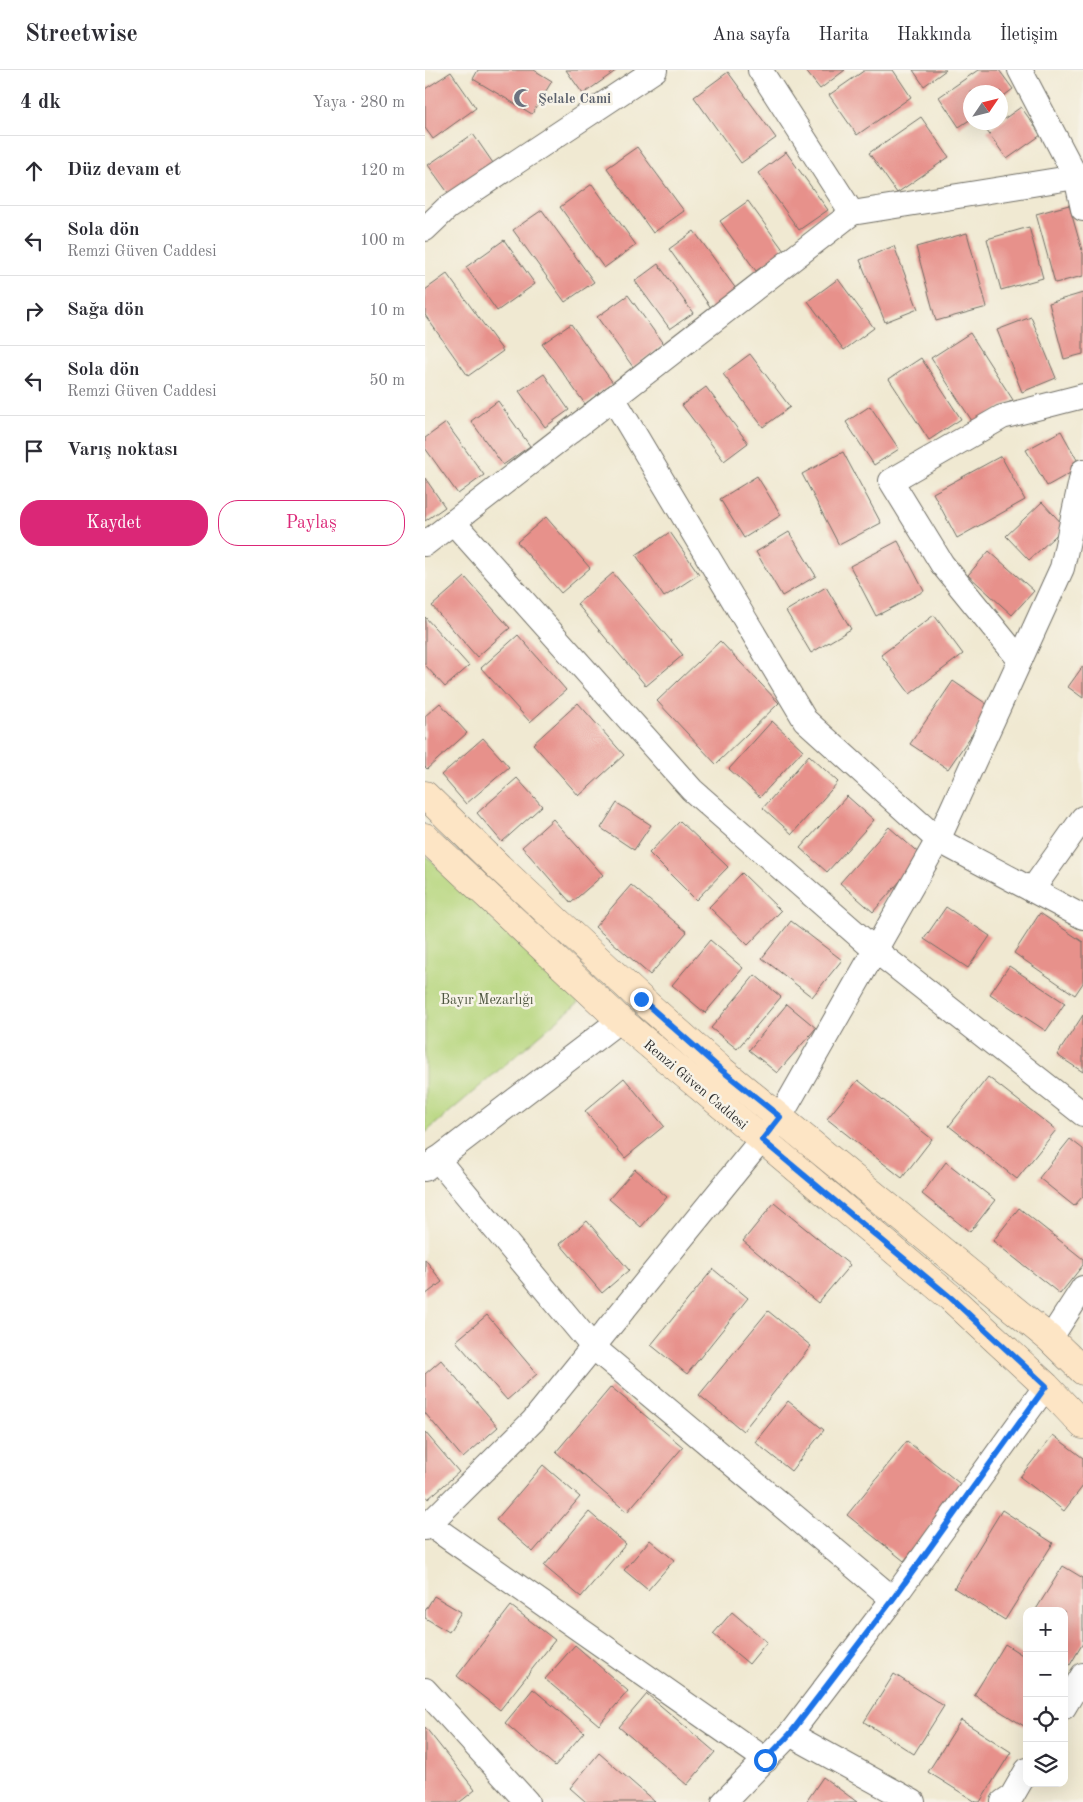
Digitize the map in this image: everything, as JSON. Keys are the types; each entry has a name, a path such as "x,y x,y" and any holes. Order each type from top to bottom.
{"main road":[{"name":"Remzi Güven Caddesi","path":"425,795 641,999 719,1068 1050,1339 1083,1372"},
{"name":"Remzi Güven Caddesi","path":"425,837 620,1020 951,1298 1046,1386 1083,1425"}],"street":[{"path":"426,224 447,208 655,70"},
{"path":"760,70 852,213"},
{"path":"1020,70 1080,176 1083,209"},
{"path":"425,544 852,213 1080,176"},
{"path":"1020,660 942,564 891,481 1002,417 1083,396"},
{"path":"613,398 805,720 938,840 1083,917"},
{"path":"765,1760 427,1526 533,1421 780,1117 938,840 1062,568 1083,471"},
{"path":"453,522 692,790 875,950 1083,1114"},
{"path":"1032,890 1083,818"},
{"path":"620,1020 431,1164 593,1348 893,1599"},
{"path":"1050,1339 1083,1288"},
{"path":"724,1802 790,1734 893,1599 1046,1386"},
{"path":"1068,1700 1083,1675"},
{"path":"425,1690 527,1802"},
{"path":"790,1734 913,1802"},
{"path":"1010,1800 1023,1777"}],"green space":[{"name":"Bayır Mezarlığı","path":"425,855 580,1001 425,1133"}],"building":[{"name":"Şelale Cami","path":"478,70 534,70 552,81 532,114 473,79"},
{"path":"566,70 617,70 583,94"},
{"path":"805,70 845,70 820,89"},
{"path":"865,70 893,70 911,97 857,135 829,95"},
{"path":"913,70 946,70 924,86"},
{"path":"978,70 999,70 1013,89 1008,93 1008,85 963,85 963,124 959,127 939,97"},
{"path":"451,72 476,108 433,139 425,128 425,89"},
{"path":"728,72 776,138 741,163 694,97"},
{"path":"1021,107 1041,135 1007,159 987,131 1008,130 1008,116"},
{"path":"921,117 949,157 897,193 869,153"},
{"path":"473,134 493,163 449,194 428,165"},
{"path":"637,147 684,211 653,233 607,168"},
{"path":"786,152 828,210 799,230 758,173"},
{"path":"592,184 636,245 604,268 560,207"},
{"path":"748,201 784,251 756,271 720,221"},
{"path":"1069,205 1083,254 1083,276 1055,283 1036,214"},
{"path":"542,210 594,282 565,302 513,230"},
{"path":"1029,227 1043,278 1001,290 987,239"},
{"path":"694,231 739,293 714,312 669,249"},
{"path":"967,233 987,307 936,321 916,247"},
{"path":"504,240 535,284 497,311 466,267"},
{"path":"894,246 918,309 885,322 860,260"},
{"path":"658,264 693,313 670,329 635,281"},
{"path":"447,274 503,351 468,376 425,315 425,290"},
{"path":"838,279 874,328 844,350 808,301"},
{"path":"1083,293 1083,354 1064,359 1049,303"},
{"path":"628,295 664,345 633,367 597,317"},
{"path":"1031,317 1056,378 1022,392 997,330"},
{"path":"571,324 613,383 585,404 542,344"},
{"path":"970,333 1013,400 974,424 931,358"},
{"path":"750,354 790,407 763,427 723,374"},
{"path":"921,358 961,419 929,440 889,379"},
{"path":"544,374 569,410 545,427 519,391"},
{"path":"706,387 748,443 724,461 682,405"},
{"path":"498,401 530,446 503,465 471,421"},
{"path":"870,406 899,449 874,465 846,422"},
{"path":"446,423 484,475 458,494 425,448 425,438"},
{"path":"1061,431 1081,467 1047,486 1026,450"},
{"path":"843,452 881,523 839,545 802,474"},
{"path":"1001,456 1025,500 957,538 933,493"},
{"path":"757,476 781,515 744,538 720,499"},
{"path":"425,478 445,507 425,521"},
{"path":"1042,502 1065,527 1029,560 1006,536"},
{"path":"546,517 590,568 561,593 517,542"},
{"path":"670,532 699,574 664,597 636,555"},
{"path":"789,532 816,576 782,596 756,552"},
{"path":"898,541 924,591 876,616 850,566"},
{"path":"989,551 1034,591 1012,615 968,575"},
{"path":"613,573 683,655 646,686 577,604"},
{"path":"465,577 510,628 477,657 432,606"},
{"path":"826,587 851,629 811,653 786,611"},
{"path":"934,615 963,654 910,694 881,655"},
{"path":"425,617 469,666 445,687 425,665"},
{"path":"518,635 566,690 530,722 481,668"},
{"path":"720,641 779,703 716,764 657,701"},
{"path":"1083,666 1083,698 1068,687"},
{"path":"953,681 991,707 948,769 910,744"},
{"path":"440,703 467,733 427,769 425,767 425,716"},
{"path":"578,703 624,755 579,796 533,744"},
{"path":"772,721 803,750 760,797 729,769"},
{"path":"483,738 509,767 466,804 441,775"},
{"path":"809,755 838,782 792,834 763,808"},
{"path":"517,778 542,806 502,842 477,813"},
{"path":"847,796 874,820 827,872 800,848"},
{"path":"617,803 651,825 634,850 601,828"},
{"path":"553,819 603,875 571,903 522,847"},
{"path":"680,821 728,867 696,900 649,853"},
{"path":"889,827 922,856 873,912 840,883"},
{"path":"742,873 781,911 748,945 709,907"},
{"path":"631,885 687,932 650,975 595,927"},
{"path":"946,907 990,936 968,968 924,939"},
{"path":"1040,913 1083,942 1083,983 1075,995 1014,953"},
{"path":"791,921 842,960 812,997 762,958"},
{"path":"710,940 743,968 705,1013 672,985"},
{"path":"1009,966 1065,1003 1046,1031 990,994"},
{"path":"755,975 781,997 737,1049 711,1028"},
{"path":"787,1004 816,1028 777,1073 749,1050"},
{"path":"1083,1015 1083,1072 1057,1055"},
{"path":"988,1077 1056,1130 1017,1179 949,1126"},
{"path":"624,1078 664,1126 625,1158 585,1111"},
{"path":"858,1080 932,1139 902,1178 827,1119"},
{"path":"1070,1139 1083,1149 1083,1196 1074,1206 1039,1178"},
{"path":"946,1162 995,1200 970,1232 922,1194"},
{"path":"635,1169 667,1197 641,1227 609,1199"},
{"path":"774,1203 850,1265 818,1303 743,1241"},
{"path":"1019,1208 1083,1259 1083,1265 1060,1294 993,1241"},
{"path":"587,1221 629,1270 602,1293 560,1244"},
{"path":"425,1259 442,1282 425,1295"},
{"path":"713,1269 748,1298 687,1374 651,1345"},
{"path":"768,1311 811,1346 743,1431 699,1395"},
{"path":"487,1315 537,1374 507,1400 456,1341"},
{"path":"441,1360 498,1427 463,1458 425,1413 425,1374"},
{"path":"611,1387 683,1447 627,1512 556,1452"},
{"path":"788,1401 824,1430 791,1471 755,1442"},
{"path":"425,1432 459,1472 428,1499 425,1495"},
{"path":"1053,1435 1083,1458 1083,1486 1064,1511 1020,1477"},
{"path":"907,1441 964,1487 904,1561 847,1515"},
{"path":"543,1465 580,1497 533,1552 496,1520"},
{"path":"1002,1510 1053,1543 1005,1620 954,1588"},
{"path":"589,1512 626,1544 581,1597 544,1566"},
{"path":"650,1540 674,1560 648,1590 624,1570"},
{"path":"1063,1566 1083,1578 1083,1643 1070,1665 1068,1664 1068,1607 1037,1607"},
{"path":"434,1596 461,1612 449,1632 425,1618 425,1611"},
{"path":"511,1606 555,1640 500,1710 457,1676"},
{"path":"732,1612 767,1642 749,1664 713,1634"},
{"path":"1005,1644 1023,1655 1023,1725 974,1695"},
{"path":"575,1645 628,1691 599,1725 545,1679"},
{"path":"894,1674 944,1706 914,1754 864,1722"},
{"path":"533,1689 584,1732 555,1766 505,1723"},
{"path":"647,1694 715,1752 687,1785 619,1727"},
{"path":"961,1720 1011,1752 980,1802 976,1802 928,1772"},
{"path":"425,1727 475,1790 460,1802 425,1802"},
{"path":"599,1753 655,1802 586,1802 570,1788"},
{"path":"823,1777 857,1802 806,1802"}],"place":[{"name":"Şelale Cami","path":"523,98"}],"route":[{"path":"641,999 719,1068 780,1117 762,1140 951,1298 1046,1386 893,1599 790,1734 765,1760"}]}
